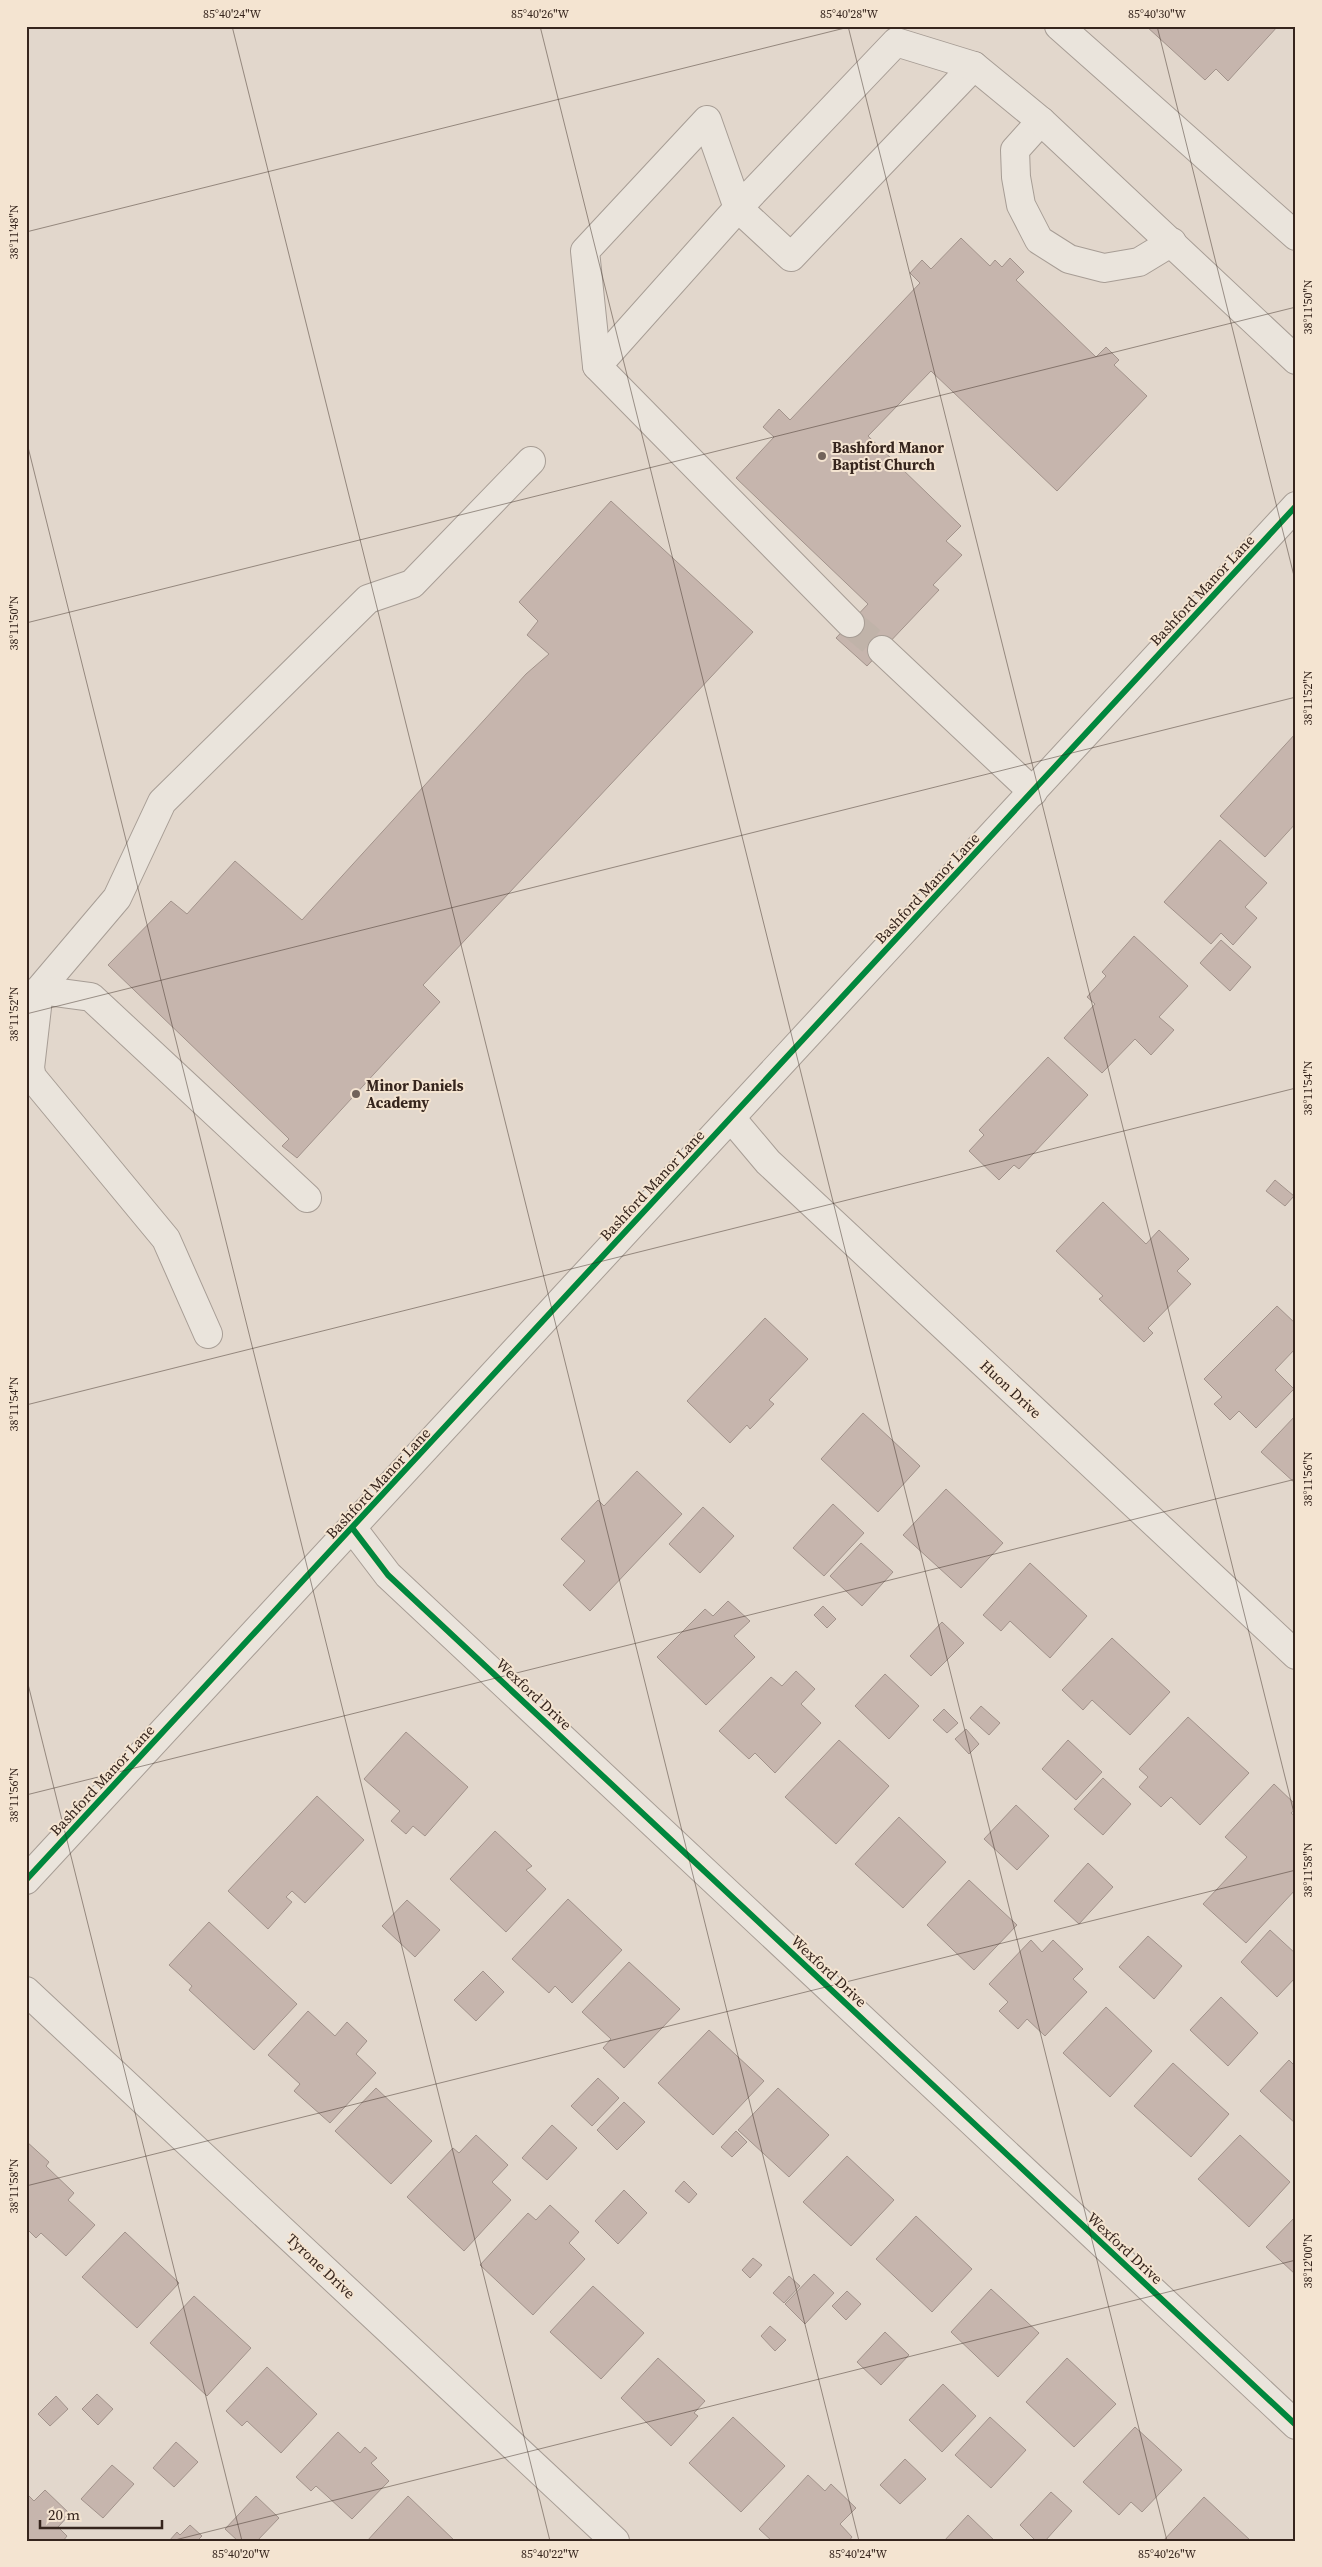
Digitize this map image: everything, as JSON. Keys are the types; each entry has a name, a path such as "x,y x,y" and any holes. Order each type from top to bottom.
{"street":[{"path":"1059,26 1296,236"},
{"path":"598,366 738,208 896,42 974,66 1041,121 1296,360"},
{"path":"850,623 598,366 585,251 706,120 738,208 791,257 974,66"},
{"path":"1041,121 1015,150 1016,177 1021,205 1039,240 1069,260 1104,268 1139,262 1172,242"},
{"path":"208,1334 166,1239 32,1077 30,1068 39,990 117,898 162,802 368,599 412,584 531,460"},
{"name":"Bashford Manor Lane","path":"26,1880 353,1529 1296,506"},
{"path":"882,650 1033,792"},
{"path":"39,990 90,997 307,1198"},
{"name":"Huon Drive","path":"731,1118 768,1162 1296,1655"},
{"name":"Wexford Drive","path":"353,1529 388,1575 1296,2425"},
{"name":"Tyrone Drive","path":"26,1991 615,2541"}],"building":[{"path":"1146,26 1278,26 1228,81 1216,69 1205,80"},
{"name":"Bashford Manor Baptist Church","path":"961,238 990,266 995,260 1002,267 1010,258 1024,272 1016,280 1096,357 1106,347 1119,360 1114,365 1147,396 1057,491 931,371 868,436 961,526 946,541 962,555 933,585 939,590 867,666 836,638 868,604 736,478 774,437 763,427 779,409 790,420 920,283 910,273 922,260 931,269"},
{"name":"Minor Daniels Academy","path":"611,501 753,632 423,985 440,1002 297,1158 282,1146 289,1139 108,965 171,901 187,914 235,861 302,920 526,674 549,654 527,635 538,621 519,602"},
{"path":"1296,733 1296,823 1265,857 1220,816"},
{"path":"1220,840 1267,883 1245,907 1257,918 1233,945 1221,933 1211,944 1164,902"},
{"path":"1134,936 1188,986 1159,1017 1174,1030 1151,1055 1135,1039 1102,1073 1064,1038 1095,1004 1087,997 1106,976 1102,972"},
{"path":"1221,940 1251,967 1230,991 1200,963"},
{"path":"1048,1057 1088,1095 1019,1169 1014,1165 999,1180 969,1151 984,1135 979,1130"},
{"path":"1275,1180 1294,1196 1285,1206 1266,1191"},
{"path":"1103,1202 1146,1244 1159,1230 1189,1259 1177,1271 1191,1284 1148,1328 1153,1333 1144,1342 1099,1299 1103,1296 1056,1251"},
{"path":"1277,1306 1296,1324 1296,1348 1275,1370 1294,1389 1256,1428 1239,1411 1230,1420 1214,1404 1222,1397 1204,1379"},
{"path":"765,1318 808,1359 769,1400 774,1404 750,1429 747,1425 730,1443 687,1401"},
{"path":"863,1413 920,1466 878,1512 821,1459"},
{"path":"1296,1415 1296,1484 1261,1452"},
{"path":"637,1471 682,1514 590,1611 563,1585 585,1561 561,1539 598,1500 604,1506"},
{"path":"946,1489 1003,1543 961,1588 903,1535"},
{"path":"833,1504 864,1533 824,1576 793,1548"},
{"path":"703,1507 734,1536 700,1573 669,1544"},
{"path":"861,1543 893,1572 862,1606 830,1576"},
{"path":"1030,1563 1087,1616 1050,1658 1010,1621 1001,1631 983,1615"},
{"path":"728,1601 750,1621 734,1636 755,1657 706,1705 657,1657 705,1609 713,1616"},
{"path":"823,1606 836,1619 827,1628 814,1615"},
{"path":"942,1622 964,1643 931,1676 910,1656"},
{"path":"1112,1638 1170,1692 1130,1735 1092,1700 1083,1710 1062,1690"},
{"path":"796,1671 815,1689 801,1704 821,1723 775,1773 755,1753 749,1759 719,1731 771,1677 782,1686"},
{"path":"885,1674 919,1706 889,1739 855,1706"},
{"path":"981,1706 1000,1723 989,1735 970,1718"},
{"path":"944,1709 958,1723 947,1733 933,1720"},
{"path":"1188,1717 1249,1773 1200,1825 1171,1797 1161,1807 1139,1787 1148,1777 1139,1769"},
{"path":"966,1729 979,1744 969,1754 955,1739"},
{"path":"406,1732 468,1787 425,1836 413,1826 406,1834 391,1821 400,1811 364,1779"},
{"path":"839,1740 889,1786 836,1844 785,1797"},
{"path":"1068,1740 1102,1772 1076,1800 1042,1769"},
{"path":"1103,1778 1131,1804 1103,1835 1074,1809"},
{"path":"1274,1784 1296,1805 1296,1809 1291,1813 1296,1817 1296,1889 1246,1943 1203,1904 1247,1857 1225,1837"},
{"path":"317,1796 364,1840 305,1903 292,1891 286,1897 292,1902 268,1929 228,1891"},
{"path":"1016,1805 1049,1836 1017,1870 984,1839"},
{"path":"899,1817 946,1862 903,1908 855,1864"},
{"path":"495,1831 532,1866 526,1870 546,1889 506,1932 450,1879"},
{"path":"1088,1863 1113,1887 1079,1924 1054,1901"},
{"path":"969,1880 1017,1925 974,1970 927,1925"},
{"path":"568,1899 622,1950 572,2003 555,1986 549,1993 512,1959"},
{"path":"407,1900 440,1930 415,1957 382,1926"},
{"path":"209,1922 297,2004 254,2050 189,1990 192,1986 169,1965"},
{"path":"1270,1930 1296,1954 1296,1977 1277,1997 1241,1962"},
{"path":"1148,1936 1182,1966 1154,1999 1119,1967"},
{"path":"1031,1940 1042,1952 1053,1940 1083,1969 1073,1979 1087,1992 1045,2036 1027,2019 1018,2029 999,2011 1008,2002 989,1984"},
{"path":"629,1962 680,2009 624,2068 603,2048 611,2039 582,2012"},
{"path":"483,1971 504,1992 476,2021 454,2000"},
{"path":"1221,1997 1258,2033 1228,2066 1190,2030"},
{"path":"1106,2007 1152,2051 1110,2097 1063,2053"},
{"path":"308,2011 335,2036 347,2022 367,2041 356,2054 376,2073 330,2123 294,2091 300,2084 268,2055"},
{"path":"709,2030 764,2081 713,2135 658,2083"},
{"path":"1289,2060 1296,2067 1296,2124 1260,2091"},
{"path":"1173,2063 1229,2114 1191,2157 1134,2106"},
{"path":"598,2078 619,2098 592,2126 571,2106"},
{"path":"376,2088 432,2141 391,2184 335,2131"},
{"path":"778,2088 829,2135 789,2177 738,2130"},
{"path":"624,2102 645,2122 617,2150 597,2130"},
{"path":"552,2125 577,2148 547,2180 522,2158"},
{"path":"736,2131 747,2142 732,2157 721,2147"},
{"path":"476,2135 508,2165 492,2182 511,2200 464,2251 407,2197 453,2148 459,2153"},
{"path":"1240,2135 1290,2182 1249,2227 1198,2179"},
{"path":"26,2141 49,2162 46,2166 74,2193 68,2200 95,2225 66,2256 41,2233 36,2238 26,2228"},
{"path":"847,2156 894,2200 851,2246 803,2202"},
{"path":"684,2181 697,2194 689,2203 675,2191"},
{"path":"624,2190 647,2213 618,2244 595,2221"},
{"path":"550,2205 579,2232 569,2243 585,2259 533,2315 480,2265 528,2213 536,2220"},
{"path":"916,2216 972,2269 932,2312 876,2259"},
{"path":"1296,2216 1296,2275 1266,2247"},
{"path":"125,2232 179,2283 137,2328 82,2277"},
{"path":"753,2258 762,2265 750,2278 742,2270"},
{"path":"814,2274 834,2293 805,2324 785,2304"},
{"path":"789,2276 800,2286 784,2303 773,2293"},
{"path":"593,2286 644,2333 601,2379 550,2332"},
{"path":"991,2289 1039,2333 998,2377 951,2332"},
{"path":"847,2291 861,2304 846,2320 832,2306"},
{"path":"194,2296 251,2348 207,2396 150,2343"},
{"path":"770,2326 786,2340 775,2351 761,2336"},
{"path":"885,2332 909,2355 881,2385 857,2362"},
{"path":"658,2358 705,2401 694,2413 698,2416 671,2446 621,2398"},
{"path":"1067,2358 1116,2404 1074,2447 1026,2402"},
{"path":"267,2367 317,2414 281,2453 247,2421 242,2426 226,2411"},
{"path":"943,2384 976,2416 942,2452 909,2420"},
{"path":"97,2394 113,2409 98,2425 82,2409"},
{"path":"56,2396 68,2409 50,2426 38,2414"},
{"path":"733,2417 785,2466 741,2512 689,2463"},
{"path":"990,2417 1026,2450 991,2488 955,2455"},
{"path":"1135,2427 1182,2470 1142,2512 1131,2502 1119,2515 1083,2482"},
{"path":"338,2432 360,2453 365,2447 377,2458 371,2463 389,2481 352,2519 316,2486 311,2491 296,2477"},
{"path":"176,2442 198,2462 174,2487 153,2468"},
{"path":"905,2459 926,2479 900,2504 880,2485"},
{"path":"112,2465 134,2484 103,2518 81,2499"},
{"path":"808,2475 825,2491 831,2484 856,2508 840,2524 852,2537 849,2541 772,2541 759,2529"},
{"path":"45,2490 70,2514 58,2527 67,2536 63,2541 26,2541 26,2493 34,2501"},
{"path":"1051,2492 1072,2511 1045,2541 1036,2541 1020,2525"},
{"path":"256,2496 279,2518 257,2541 238,2541 225,2529"},
{"path":"408,2496 455,2541 367,2541"},
{"path":"1204,2497 1251,2541 1163,2541"},
{"path":"968,2515 995,2541 944,2541"},
{"path":"190,2525 202,2536 197,2541 169,2541 177,2532 180,2535"}],"tunnel":[{"path":"850,623 882,650"}],"cycle path":[{"path":"26,1880 1296,506"},
{"path":"353,1529 388,1575 1296,2425"}],"place":[{"name":"Bashford Manor Baptist Church","path":"822,456"},
{"name":"Minor Daniels Academy","path":"356,1094"}]}
